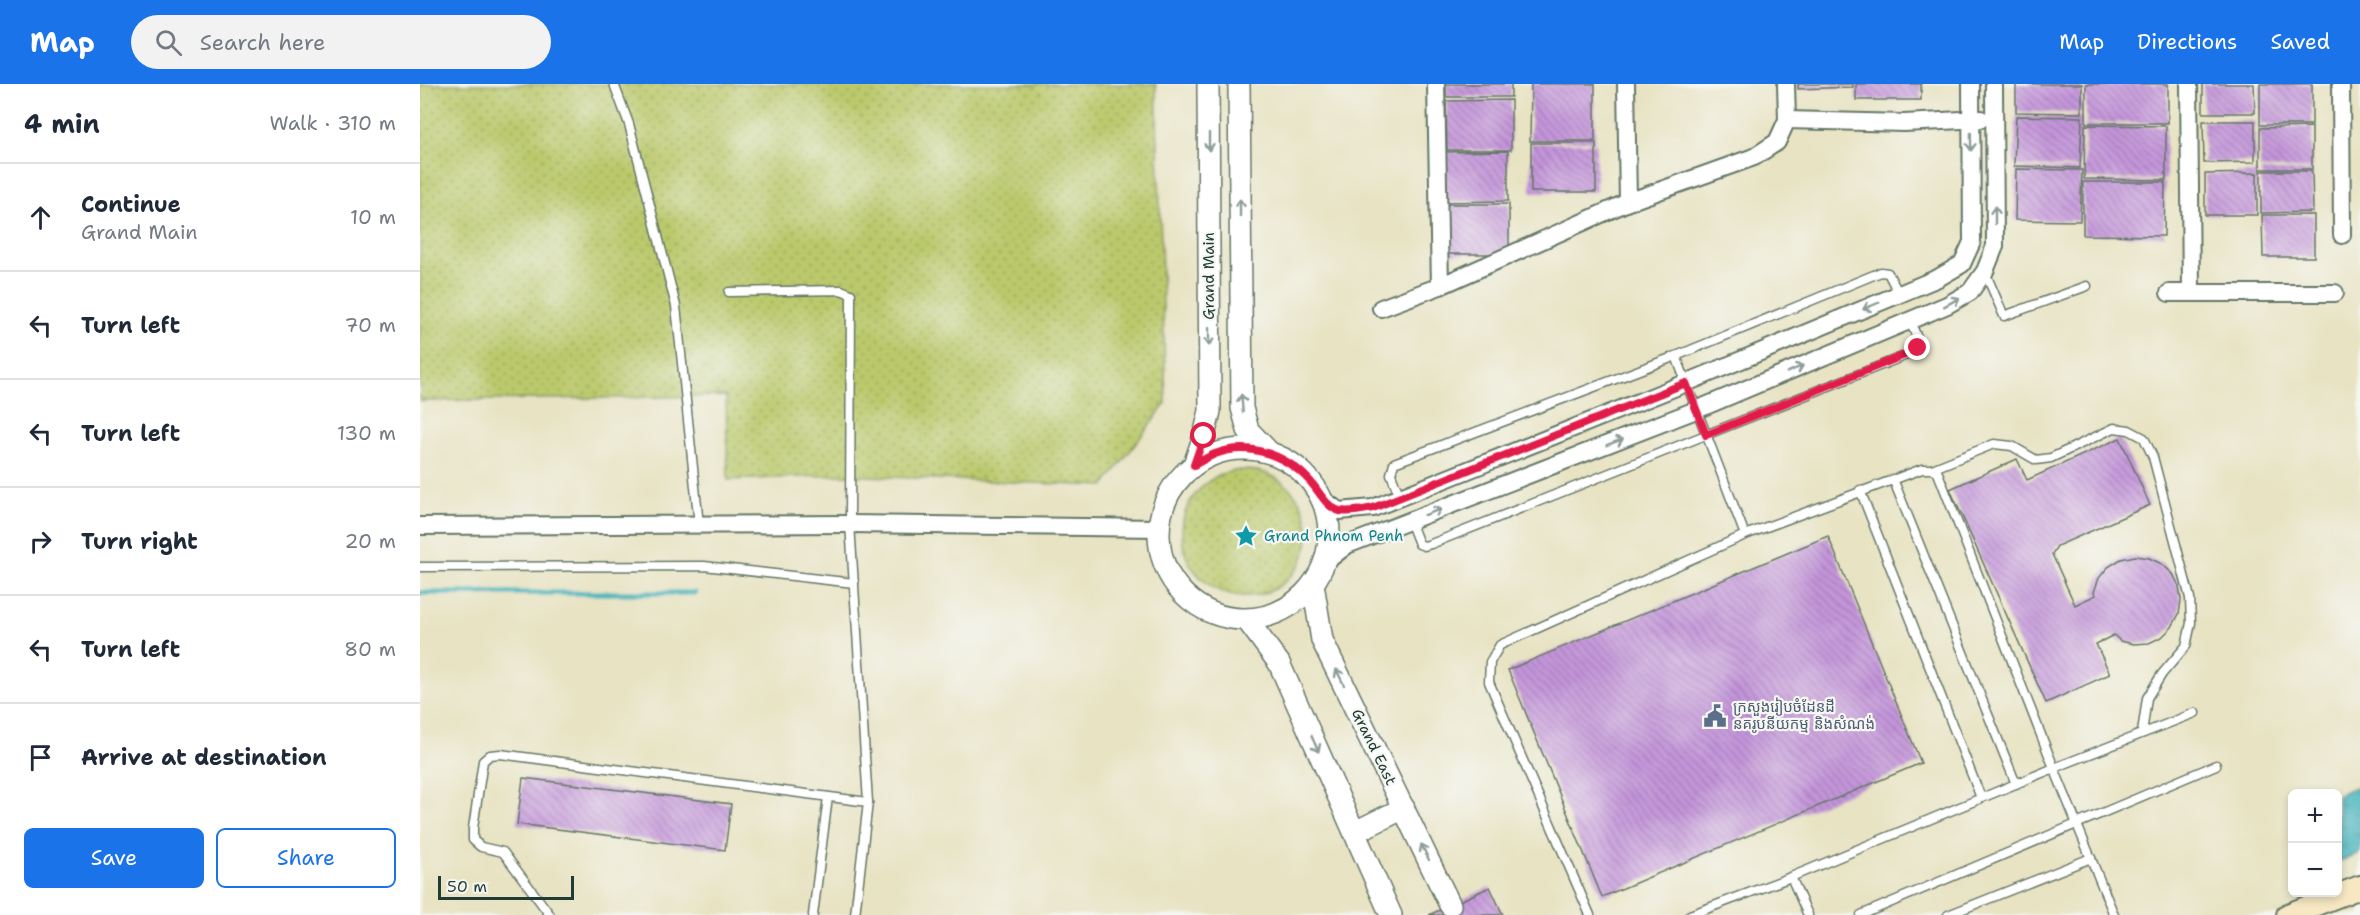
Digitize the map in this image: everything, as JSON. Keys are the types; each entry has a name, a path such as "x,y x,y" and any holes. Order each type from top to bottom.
{"main road":[{"path":"2288,915 2360,887"}],"street":[{"name":"Grand Main","path":"1194,465 1210,411 1208,84"},
{"name":"Grand Main","path":"1239,84 1242,408 1248,430 1269,452"},
{"path":"1436,84 1440,286"},
{"path":"1626,84 1628,202"},
{"path":"1381,308 1440,286 1628,202 1754,157 1777,142 1787,120 1786,84"},
{"path":"1321,498 1339,511 1373,508 1686,383 1938,278 1962,264 1972,242 1971,84"},
{"path":"1324,563 1347,545 1696,410 1910,321 1970,292 1985,272 1995,246 1994,84"},
{"path":"2189,84 2192,293"},
{"path":"2341,84 2342,235"},
{"path":"1787,120 1904,123 1994,119"},
{"path":"1966,258 1985,272"},
{"path":"2169,293 2335,293"},
{"path":"1899,294 1910,321"},
{"path":"1239,449 1269,452 1295,466 1321,498 1326,512 1329,537 1324,563 1313,584 1296,602 1274,614 1247,620 1226,618 1204,610 1184,595 1169,576 1162,557 1159,528 1165,504 1177,482 1194,465 1216,454 1239,449"},
{"path":"420,526 850,524 1159,528"},
{"name":"Grand East","path":"1313,584 1322,640 1450,905"},
{"path":"1247,620 1279,663 1391,915"},
{"path":"1355,832 1404,808"}],"lane":[{"path":"614,84 629,124 676,306 699,525"},
{"path":"1400,497 1391,474 1394,463 1676,356 1881,272 1888,273 1893,278 1899,294"},
{"path":"1985,272 2004,316 2087,286"},
{"path":"729,291 841,290 851,294 850,524 868,802 855,915"},
{"path":"1410,521 1419,544 1425,546 1706,435 1912,352 1918,348 1919,342 1910,321"},
{"path":"1676,356 1744,535"},
{"path":"1590,915 1489,682 1490,662 1500,645 1744,535 1860,490 1922,469 1932,469 1994,444 2012,446 2036,460 2051,458 2115,429 2129,430 2144,438 2153,457 2190,598 2191,623 2186,646 2162,674 2146,698 2142,733"},
{"path":"1932,469 1938,472 2114,915"},
{"path":"1893,479 2016,784"},
{"path":"1860,490 1981,798"},
{"path":"420,567 704,566 854,583"},
{"path":"1690,915 1791,877 2054,768 2195,713"},
{"path":"550,915 503,852 481,847 473,840 483,761 490,755 500,754 868,802"},
{"path":"1861,915 2216,765"},
{"path":"813,915 828,796"},
{"path":"1948,915 2091,858"},
{"path":"1791,877 1808,915"}],"green space":[{"path":"420,84 1156,84 1166,403 1104,486 842,475 728,480 726,396 420,401"},
{"path":"1245,470 1269,474 1290,488 1304,509 1308,533 1304,557 1290,578 1269,592 1245,596 1221,592 1200,578 1186,557 1182,533 1186,509 1200,488 1221,474"}],"water":[{"path":"2360,785 2360,853 2342,860 2342,843 2342,792"}],"building":[{"path":"1446,84 1511,84 1511,97 1446,97"},
{"path":"1531,84 1595,84 1595,141 1530,141"},
{"path":"1798,84 1853,84 1853,87 1798,89"},
{"path":"1856,84 1921,84 1921,100 1856,100"},
{"path":"2016,84 2082,84 2082,113 2016,112"},
{"path":"2086,84 2168,84 2168,123 2086,123"},
{"path":"2203,84 2254,84 2255,113 2203,113"},
{"path":"2260,84 2312,84 2312,125 2260,125"},
{"path":"1511,100 1511,150 1447,150 1446,101"},
{"path":"2016,116 2082,117 2080,168 2014,166"},
{"path":"2203,121 2255,121 2255,162 2204,163"},
{"path":"2085,125 2166,126 2166,180 2084,179"},
{"path":"2312,127 2312,169 2260,169 2260,128"},
{"path":"1531,143 1596,143 1596,192 1531,192"},
{"path":"1508,151 1508,201 1444,202 1444,152"},
{"path":"2016,169 2082,170 2080,221 2015,220"},
{"path":"2261,171 2312,171 2313,212 2261,213"},
{"path":"2257,173 2257,215 2205,215 2205,174"},
{"path":"2083,182 2165,182 2164,236 2083,235"},
{"path":"1445,204 1509,204 1509,254 1445,254"},
{"path":"2262,215 2314,215 2314,257 2263,257"},
{"path":"2120,438 2150,505 2057,546 2052,554 2075,605 2096,595 2094,592 2099,578 2108,567 2121,559 2135,556 2149,558 2162,564 2173,574 2179,586 2181,600 2179,614 2172,627 2162,637 2149,643 2134,644 2120,641 2114,635 2096,644 2110,674 2046,703 1950,489 2017,459 2027,480"},
{"name":"ក្រសួងរៀបចំដែនដី នគរូបនីយកម្ម និងសំណង់","path":"1828,536 1921,763 1602,897 1508,670"},
{"path":"523,778 731,804 725,850 517,824"},
{"path":"1490,887 1503,915 1429,915"}],"waterway":[{"path":"420,593 695,593"}],"place":[{"name":"Grand Phnom Penh","path":"1246,536"},
{"name":"ក្រសួងរៀបចំដែនដី នគរូបនីយកម្ម និងសំណង់","path":"1715,716"}],"route":[{"path":"1204,436 1194,465 1216,454 1239,449 1269,452 1295,466 1321,498 1339,511 1354,511 1373,508 1686,383 1706,435 1918,348"}]}
